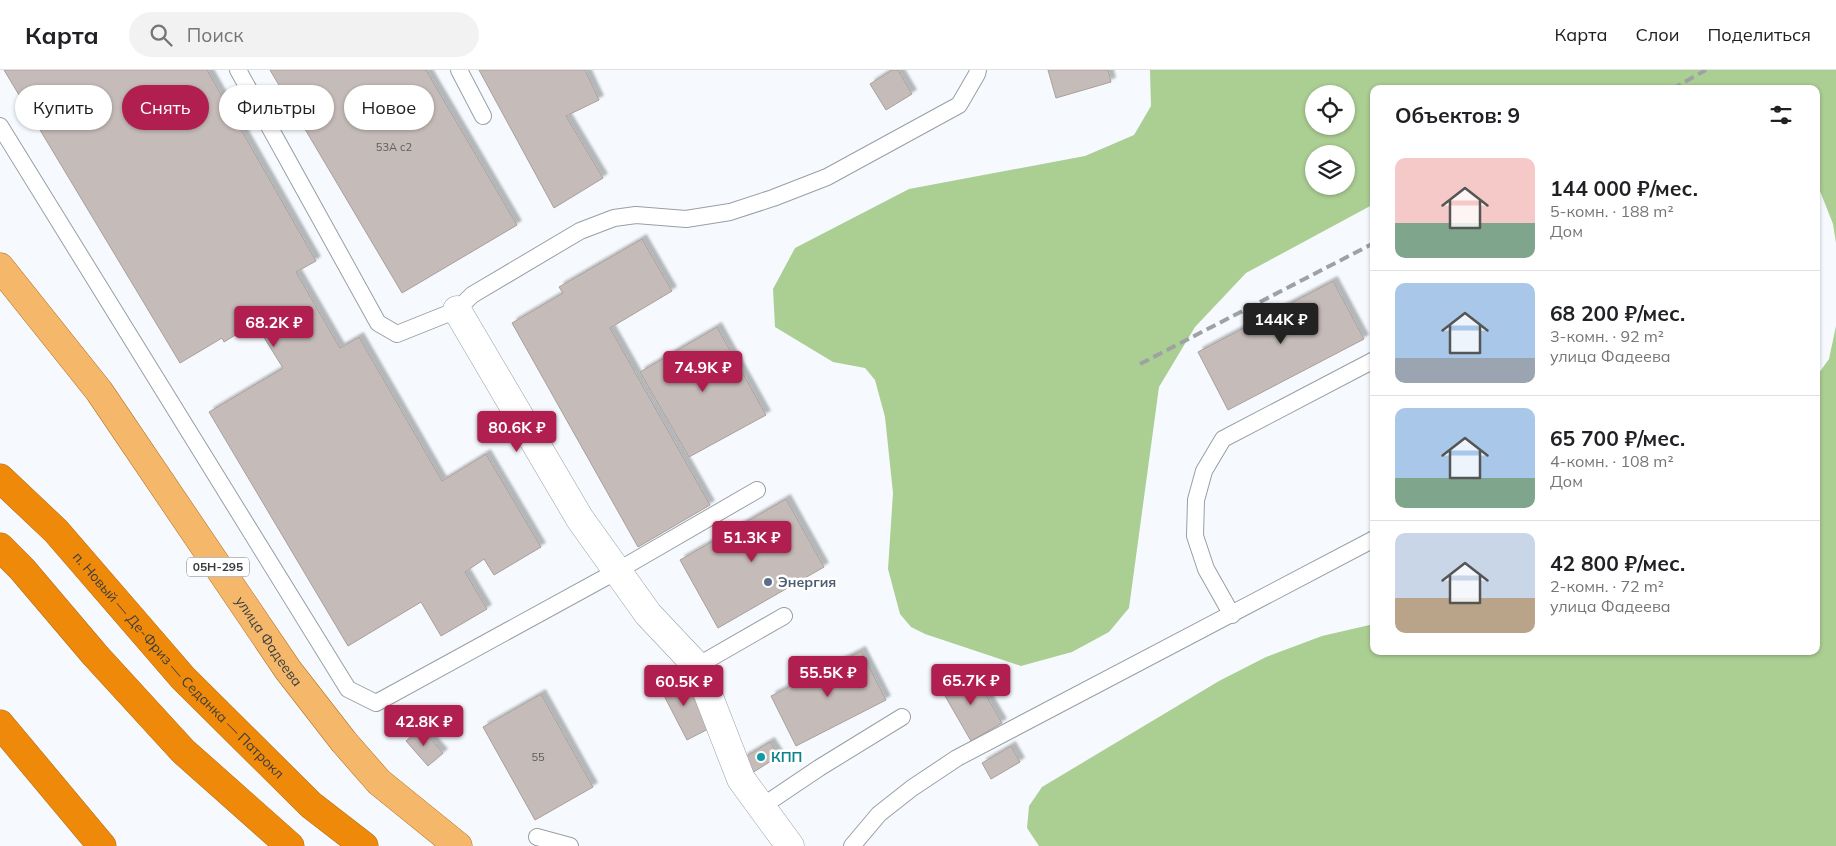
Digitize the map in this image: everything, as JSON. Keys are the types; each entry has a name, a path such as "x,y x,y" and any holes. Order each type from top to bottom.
{"highway":[{"name":"п. Новый — Де-Фриз — Седанка — Патрокл","path":"0,478 56,532 183,678 311,805 364,846"},
{"path":"0,547 183,751 290,846"},
{"path":"0,724 102,846"}],"main road":[{"name":"улица Фадеева","path":"0,267 99,391 288,670 344,742 379,782 458,846"}],"street":[{"path":"457,310 580,519 648,614 697,666 741,778 790,846"}],"lane":[{"path":"238,70 378,323 397,334 457,310 472,295 580,231 614,218 636,215 686,219 730,212 774,198 827,177 959,105 978,70"},
{"path":"459,70 483,116"},
{"path":"0,126 348,689 376,703 617,571 757,490"},
{"path":"1232,615 1206,569 1195,536 1196,500 1204,472 1223,438 1370,362"},
{"path":"852,846 880,814 912,788 957,758 1370,541"},
{"path":"697,666 784,616"},
{"path":"762,807 819,768 902,717"},
{"path":"537,836 570,846"}],"green space":[{"path":"1150,70 1836,70 1836,243 1833,224 1820,191 1820,85 1370,85 1370,206 1246,273 1195,327 1159,387 1129,608 1109,632 1072,652 1021,666 925,634 911,627 900,614 888,569 893,493 885,417 875,380 865,368 833,362 775,327 773,289 795,248 909,189 1085,156 1134,135 1151,106"},
{"path":"1836,326 1836,846 1039,846 1027,828 1029,806 1042,787 1219,681 1266,657 1322,636 1370,625 1370,655 1820,655 1820,371 1829,359"}],"building":[{"path":"4,70 207,70 219,91 219,130 241,130 316,261 296,272 340,348 359,337 442,481 486,454 541,547 494,575 484,559 465,572 487,609 441,636 421,602 348,646 209,412 283,368 255,323 224,342 222,338 180,363 40,130 112,130 112,85 15,85 15,88"},
{"path":"270,70 426,70 517,225 402,293 306,130 334,130 334,85 279,85"},
{"path":"479,70 585,70 599,100 566,116 603,178 554,208"},
{"path":"892,70 898,70 912,94 886,110 870,84"},
{"path":"1048,70 1108,70 1111,82 1056,98"},
{"path":"642,239 672,291 610,328 710,505 638,547 512,323 563,293 559,287"},
{"path":"1333,281 1364,339 1228,410 1198,352"},
{"path":"717,327 766,415 689,457 640,372"},
{"path":"786,499 824,567 718,628 680,560"},
{"path":"861,651 886,700 796,746 771,696"},
{"path":"972,671 1002,723 971,741 941,689"},
{"path":"682,674 710,728 687,740 659,686"},
{"path":"541,694 593,787 535,820 483,727"},
{"path":"421,728 443,753 428,766 406,741"},
{"name":"КПП","path":"770,742 779,756 752,773 743,758"},
{"path":"1011,746 1020,762 991,779 982,763"}],"railway":[{"path":"1679,85 1706,70"},
{"path":"1140,364 1370,245"}],"place":[{"name":"Энергия","path":"768,582"},
{"name":"КПП","path":"761,757"}]}
